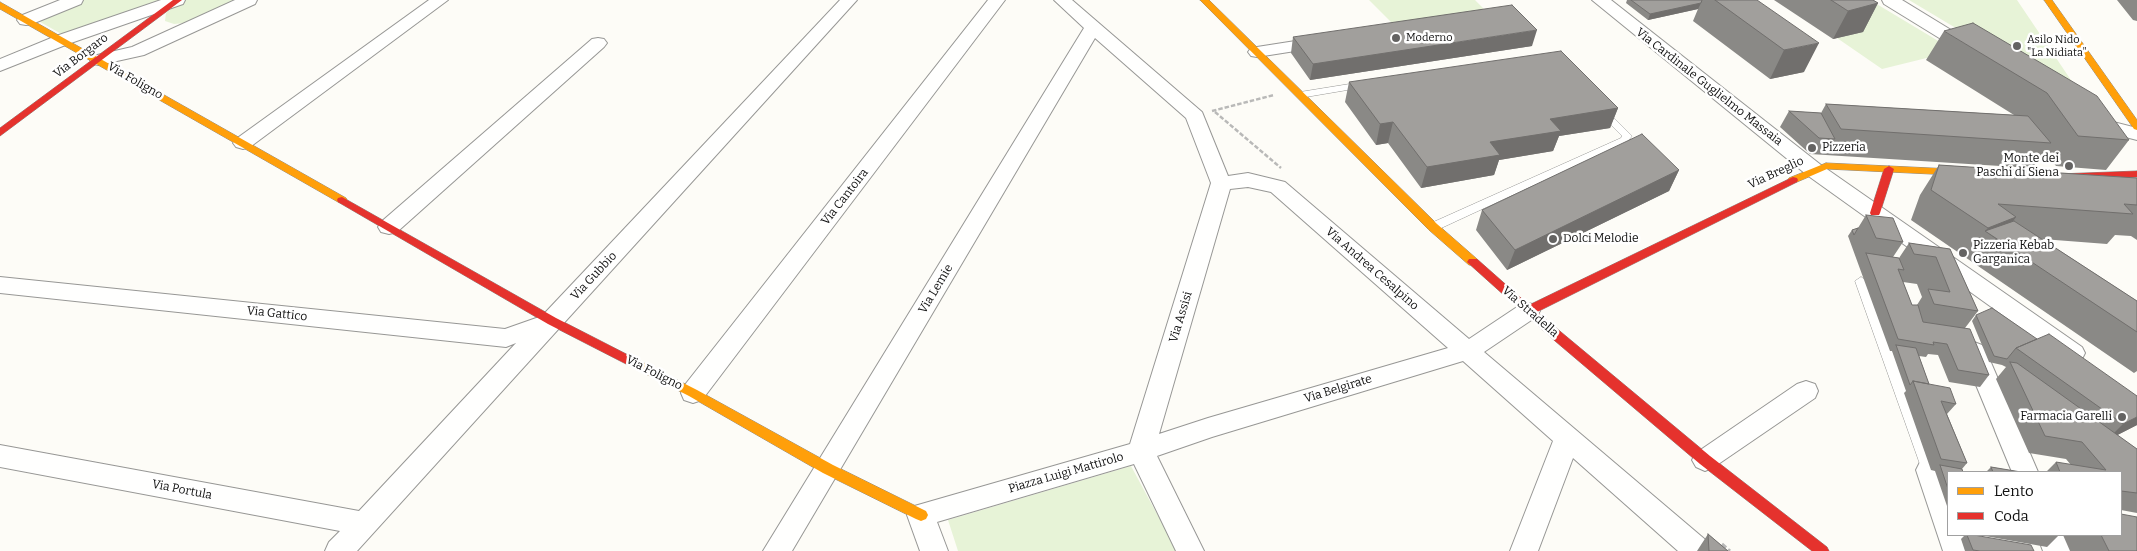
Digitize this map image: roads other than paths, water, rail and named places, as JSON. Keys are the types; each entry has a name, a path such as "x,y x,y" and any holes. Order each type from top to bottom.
{"street":[{"path":"26,20 75,0"},
{"path":"0,66 62,40 178,0"},
{"name":"Via Borgaro","path":"0,133 178,0"},
{"path":"99,60 138,51 249,0"},
{"path":"243,143 440,0"},
{"name":"Via Gubbio","path":"339,551 849,0"},
{"name":"Via Cantoira","path":"693,393 997,0"},
{"path":"1062,0 1195,116 1221,183"},
{"name":"Via Stradella","path":"1204,0 1433,227 1528,311 1705,460 1822,551"},
{"name":"Via Cardinale Guglielmo Massaia","path":"1600,0 1814,170 2088,364"},
{"path":"1890,0 1982,57"},
{"path":"2048,0 2137,127"},
{"name":"Via Foligno","path":"0,5 552,321 693,393 828,469 922,515"},
{"path":"154,18 168,28 195,26"},
{"name":"Via Lemie","path":"777,551 1094,27"},
{"path":"1257,52 1342,39"},
{"path":"389,227 598,43"},
{"path":"2075,113 2101,126 2137,134"},
{"name":"Via Breglio","path":"1528,311 1814,170 1826,166 1987,174"},
{"path":"1875,213 1889,169"},
{"path":"2046,177 2137,174"},
{"path":"2061,178 2108,188"},
{"name":"Via Andrea Cesalpino","path":"1221,183 1248,180 1278,187 1698,551"},
{"name":"Via Assisi","path":"1141,451 1221,183"},
{"path":"1952,295 1952,281 1959,272"},
{"name":"Via Gattico","path":"0,285 506,338 552,321"},
{"name":"Via Belgirate","path":"1141,451 1208,428 1467,351 1484,342 1528,311"},
{"path":"1964,327 1990,371 2025,471"},
{"path":"1705,460 1806,391"},
{"path":"1524,551 1567,438"},
{"name":"Piazza Luigi Mattirolo","path":"922,515 1141,451 1190,551"},
{"name":"Via Portula","path":"0,456 365,524"},
{"path":"1929,470 1947,523"},
{"path":"922,515 934,551"},
{"path":"1951,536 1957,551"},
{"path":"2051,536 2057,551"}],"lane":[{"path":"1297,92 1368,84"},
{"path":"1433,227 1624,140 1627,136 1595,103"},
{"path":"1861,281 1929,470"}],"place":[{"name":"Moderno","path":"1396,38"},
{"name":"Asilo Nido \"La Nidiata\"","path":"2017,46"},
{"name":"Pizzeria","path":"1812,148"},
{"name":"Monte dei Paschi di Siena","path":"2069,166"},
{"name":"Dolci Melodie","path":"1553,239"},
{"name":"Pizzeria Kebab Garganica","path":"1963,253"},
{"name":"Farmacia Garelli","path":"2122,417"}]}
